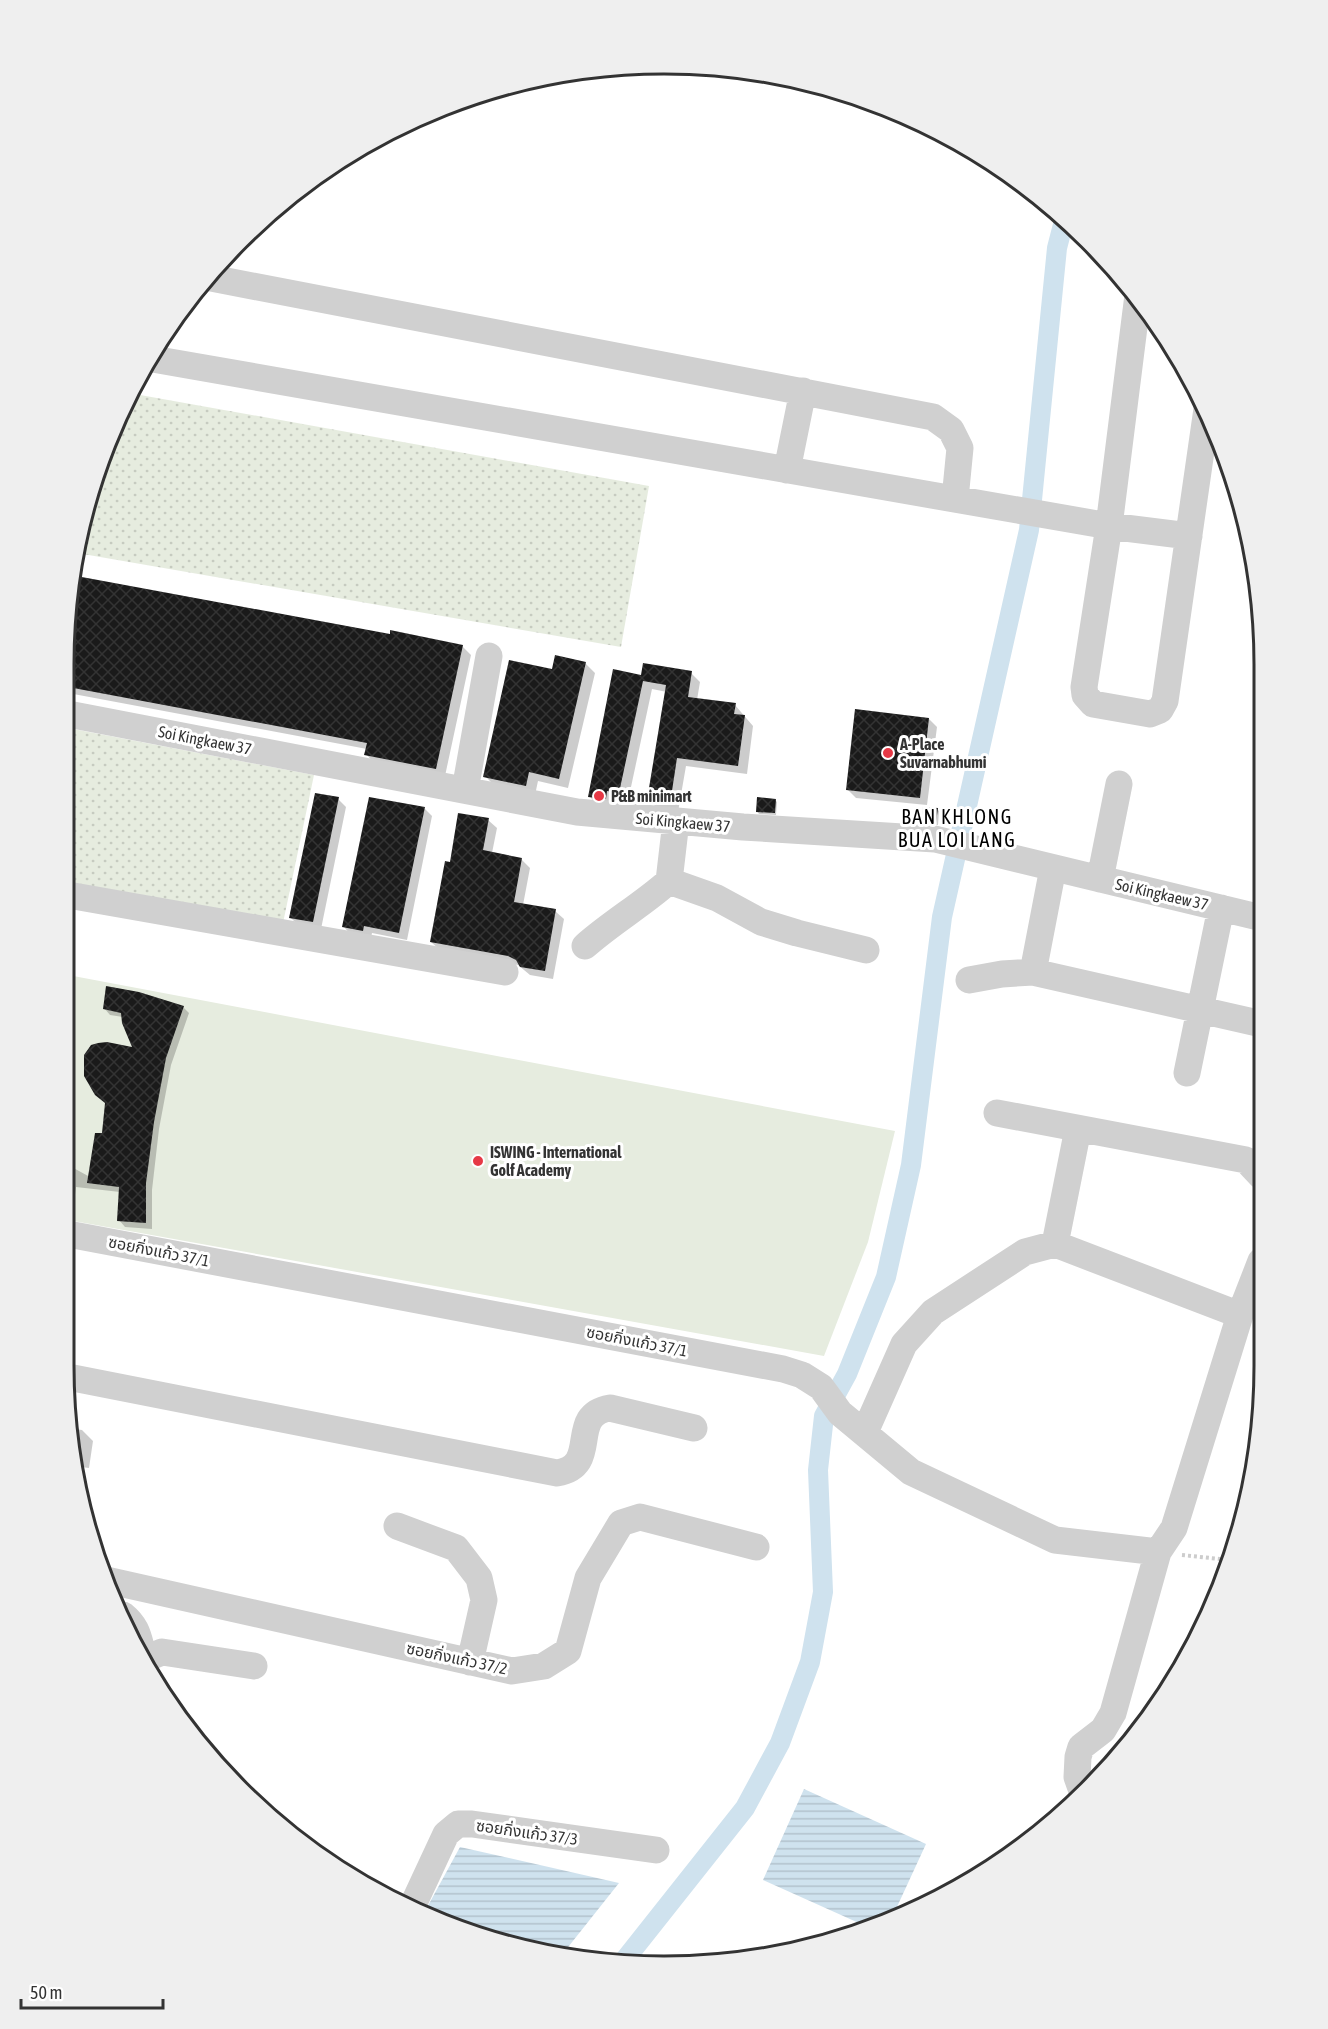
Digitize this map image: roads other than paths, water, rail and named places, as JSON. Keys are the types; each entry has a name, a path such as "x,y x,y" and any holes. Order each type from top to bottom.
{"street":[{"path":"217,279 933,417 951,430 960,448 955,499"},
{"path":"1136,310 1109,526 1083,687 1085,695 1093,704 1150,714 1160,710 1165,701 1205,426"},
{"path":"158,360 1109,526 1189,536"},
{"path":"787,470 803,392"},
{"path":"465,790 489,656"},
{"name":"Soi Kingkaew 37","path":"74,715 577,812 743,827 935,839 1254,916"},
{"path":"1100,879 1119,784"},
{"path":"585,946 607,927 648,900 669,881 676,821"},
{"path":"1033,972 1053,868"},
{"path":"669,881 717,898 761,922 866,950"},
{"path":"74,896 505,972"},
{"path":"1186,1073 1221,908"},
{"path":"969,980 1002,974 1033,972 1091,983 1199,1011 1254,1022"},
{"path":"997,1113 1246,1160 1254,1169"},
{"path":"1055,1244 1078,1129"},
{"name":"ซอยกิ่งแก้ว 37/1","path":"74,1235 783,1369 802,1375 821,1387 840,1413 911,1472 1055,1540 1158,1552"},
{"path":"865,1432 903,1344 933,1312 1025,1252 1055,1244 1240,1315"},
{"path":"1080,1785 1077,1777 1081,1747 1103,1730 1113,1713 1158,1552 1174,1528 1240,1315 1254,1279"},
{"path":"74,1378 557,1473 569,1471 578,1463 590,1416 599,1410 610,1408 694,1428"},
{"name":"ซอยกิ่งแก้ว 37/2","path":"115,1582 512,1671 544,1666 567,1651 588,1578 621,1523 640,1517 756,1547"},
{"path":"397,1526 456,1548 479,1578 484,1600 470,1662"},
{"path":"151,1656 162,1652 254,1666"},
{"name":"ซอยกิ่งแก้ว 37/3","path":"415,1900 446,1834 458,1824 472,1824 656,1850"}],"water":[{"path":"804,1789 926,1844 896,1908 858,1923 763,1880"},
{"path":"460,1847 619,1883 568,1947 511,1935 428,1906"}],"waterway":[{"path":"629,1954 745,1808 780,1743 810,1662 823,1592 818,1470 824,1416 847,1374 886,1277 911,1165 942,917 1029,530 1057,248 1062,228"}],"place":[{"name":"A-Place Suvarnabhumi","path":"888,753"},
{"name":"P&B minimart","path":"599,796"},
{"name":"ISWING - International Golf Academy","path":"478,1161"}],"district":[{"name":"BAN KHLONG BUA LOI LANG","path":"957,828"}]}
